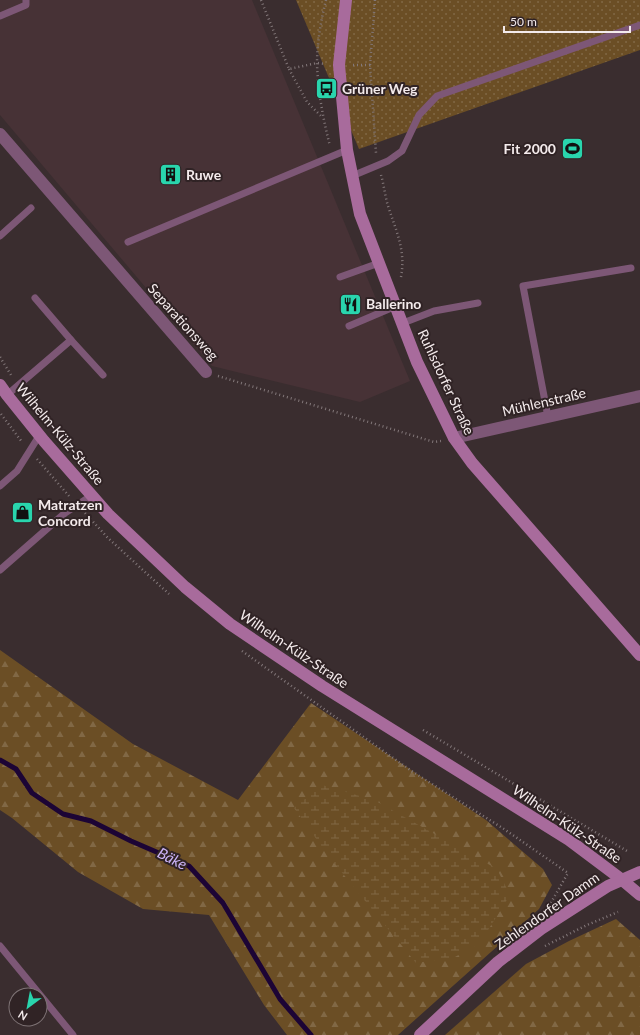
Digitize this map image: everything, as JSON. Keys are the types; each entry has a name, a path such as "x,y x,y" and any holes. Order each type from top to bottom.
{"main road":[{"name":"Ruhlsdorfer Straße","path":"346,0 340,65 347,150 352,176 360,214 417,362 454,438 472,463 640,654"},
{"name":"Wilhelm-Külz-Straße","path":"0,385 39,436 108,514 173,576 230,624 322,686 557,832 621,879 640,895"},
{"name":"Zehlendorfer Damm","path":"420,1035 498,962 541,929 621,879 640,872"}],"street":[{"name":"Separationsweg","path":"0,134 206,372"},
{"name":"Mühlenstraße","path":"454,438 640,396"}],"lane":[{"path":"0,16 26,5 26,0"},
{"path":"352,176 388,161 402,151 419,115 436,96 640,25"},
{"path":"128,242 347,150"},
{"path":"0,236 31,208"},
{"path":"340,277 379,263"},
{"path":"548,417 523,286 631,268"},
{"path":"35,298 70,340 103,375"},
{"path":"403,323 434,311 478,303"},
{"path":"349,326 396,306"},
{"path":"7,395 70,340"},
{"path":"0,486 16,471 39,436"},
{"path":"0,570 65,513 91,496"},
{"path":"0,946 73,1035"}],"path":[{"path":"261,0 289,69 307,102 323,118"},
{"path":"375,0 370,65 376,152 388,204 402,251 403,265 401,282"},
{"path":"289,69 317,63 340,65"},
{"path":"0,357 18,386"},
{"name":"Separationsweg","path":"206,372 434,442 454,438"},
{"path":"297,691 413,772 504,829 568,873"},
{"path":"418,727 627,851"},
{"path":"542,948 587,925 618,912"}],"shaded area":[{"path":"0,0 252,0 410,381 360,402 212,366 0,115"}],"green space":[{"path":"296,0 640,0 640,50 359,149"},
{"path":"0,650 133,744 238,800 311,703 486,820 543,869 552,885 539,909 398,1035 287,1035 264,1005 209,915 143,909 78,872 12,818 0,810"},
{"path":"322,785 374,800 497,869 510,895 480,943 455,957 416,963 330,858 294,808"},
{"path":"616,919 640,940 640,1035 445,1035 526,964 569,941"}],"waterway":[{"name":"Bäke","path":"0,760 16,769 32,793 63,814 91,821 131,841 189,866 223,903 280,999 311,1035"}],"place":[{"name":"Grüner Weg","path":"327,89"},
{"name":"Fit 2000","path":"572,149"},
{"name":"Ruwe","path":"171,175"},
{"name":"Ballerino","path":"351,304"},
{"name":"Matratzen Concord","path":"22,513"}]}
